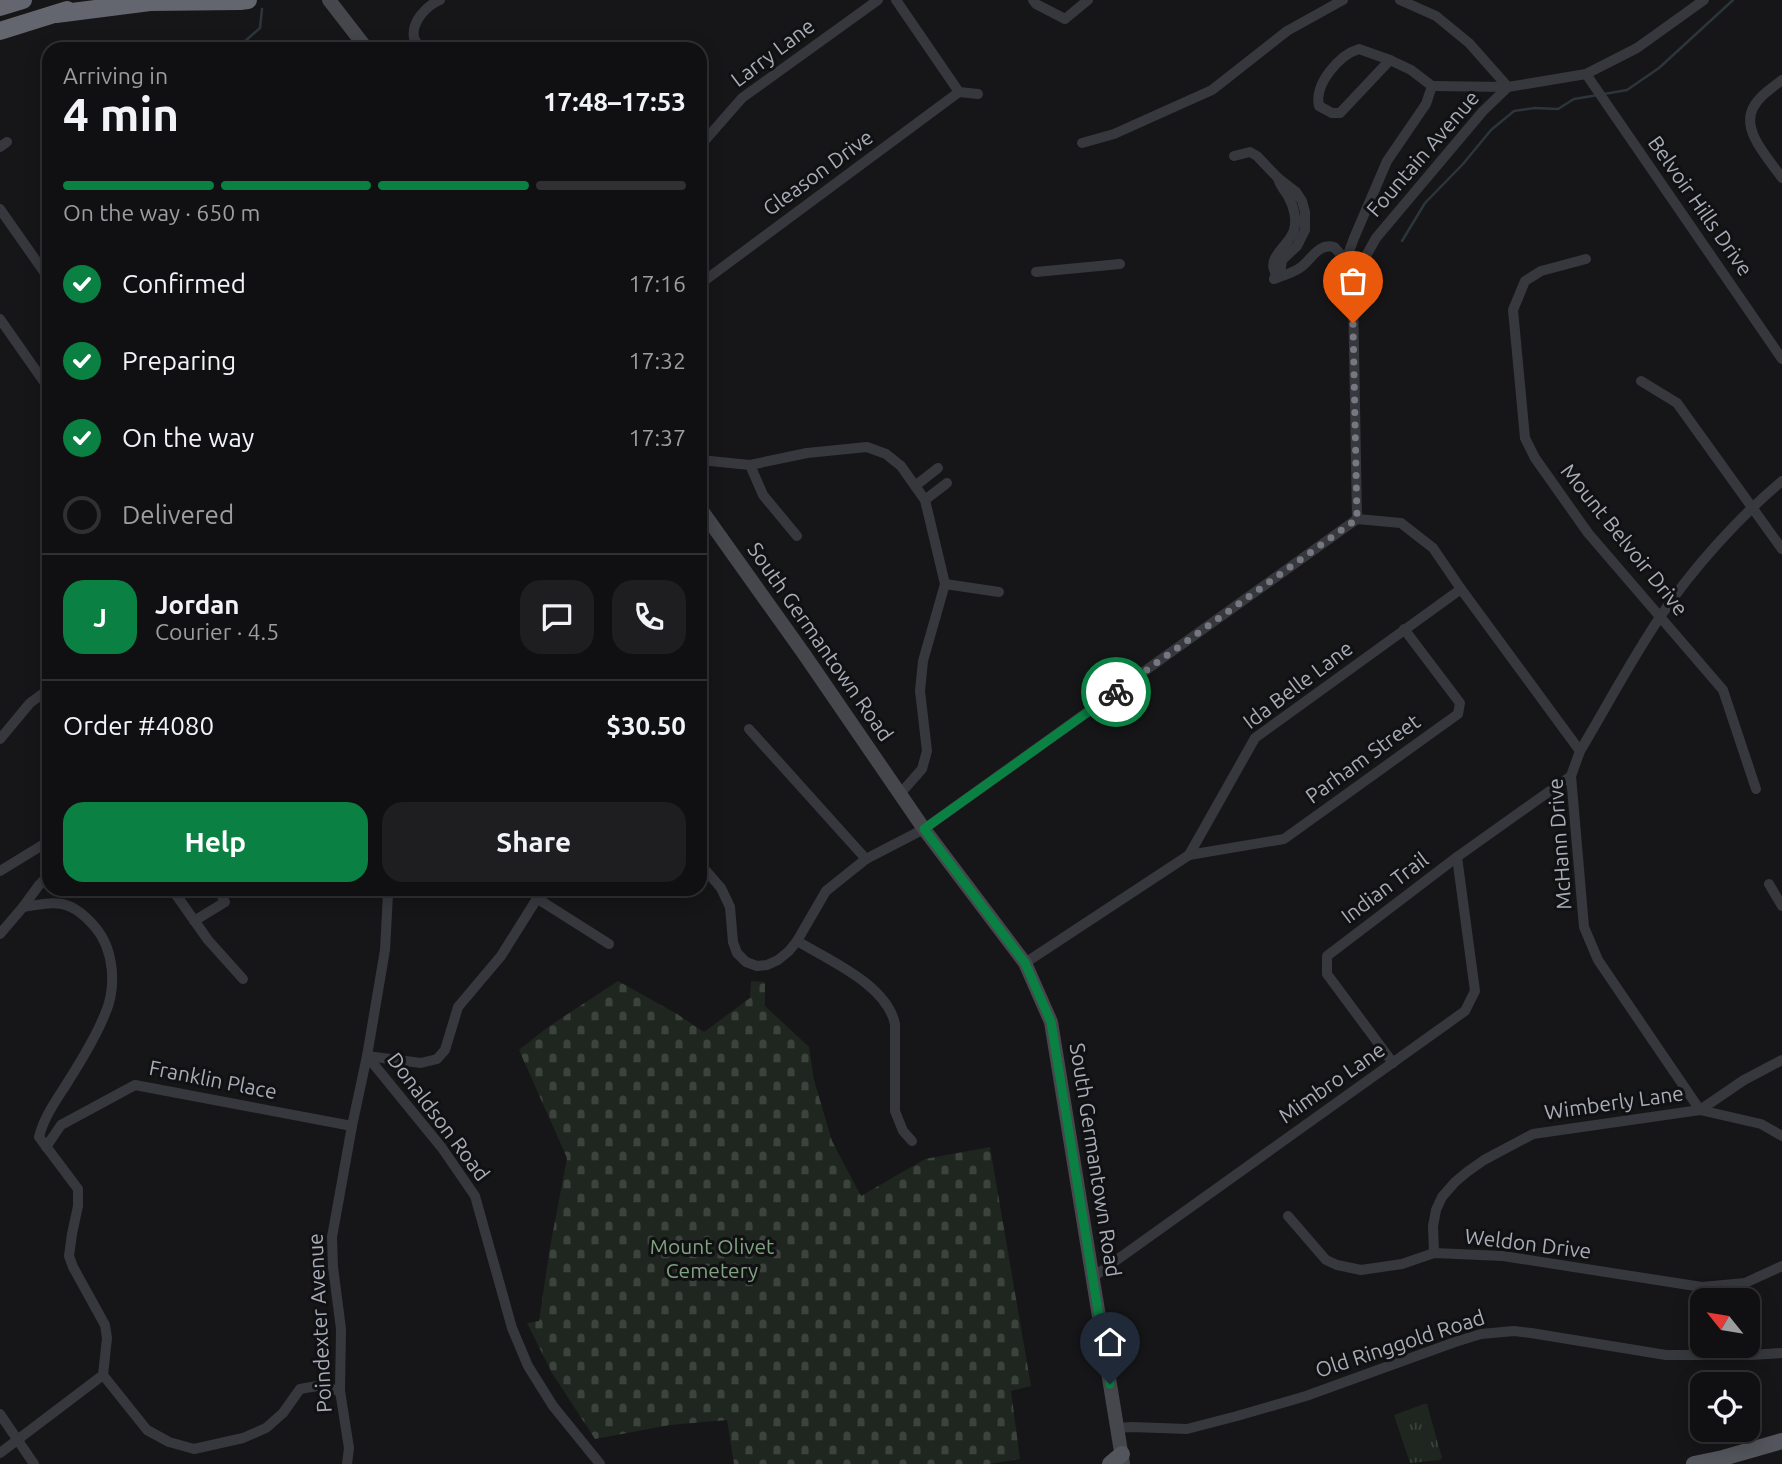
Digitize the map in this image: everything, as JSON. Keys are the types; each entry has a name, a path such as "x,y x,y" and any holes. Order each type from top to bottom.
{"highway":[{"path":"0,7 23,0"},
{"path":"0,31 92,0"},
{"path":"57,14 150,2 248,0"}],"main road":[{"path":"329,0 362,42"},
{"name":"South Germantown Road","path":"707,518 924,829 1025,963 1051,1022 1117,1428 1118,1461"},
{"path":"1694,1464 1782,1441"}],"street":[{"path":"416,42 414,25 435,1 440,0"},
{"name":"Larry Lane","path":"707,138 741,98 877,0"},
{"path":"896,0 959,92 978,94"},
{"path":"1033,0 1036,5 1065,19 1088,0"},
{"path":"1082,143 1114,134 1212,90 1287,32 1343,0"},
{"path":"1400,0 1436,16 1469,43 1508,87"},
{"name":"Fountain Avenue","path":"1357,519 1353,291 1357,272 1376,238 1483,111 1508,87 1586,74 1637,48 1704,0"},
{"path":"1390,60 1340,113 1332,113 1319,106 1319,90 1328,75 1343,56 1359,49 1390,60 1411,70 1432,86 1508,87"},
{"name":"Belvoir Hills Drive","path":"1586,74 1782,359"},
{"path":"1782,80 1752,108 1750,125 1756,140 1782,178"},
{"path":"1346,260 1387,161 1426,104 1432,86"},
{"name":"Gleason Drive","path":"707,279 959,92"},
{"path":"1234,156 1250,152 1257,156 1302,201 1306,222 1302,239 1282,260 1281,268 1274,279 1298,270 1324,246 1334,247 1357,272"},
{"path":"0,209 42,269"},
{"name":"Mount Belvoir Drive","path":"1586,259 1541,271 1525,281 1513,310 1525,438 1535,458 1588,533 1723,690 1756,789"},
{"path":"1036,272 1120,264"},
{"path":"0,319 42,379"},
{"path":"1641,382 1677,403 1782,549"},
{"path":"707,461 750,465 807,453 867,447 886,454 901,466 925,500 945,584 923,661 920,691 928,751 922,768 900,794"},
{"path":"750,465 763,495 797,536"},
{"path":"915,486 937,468"},
{"path":"1580,751 1660,617 1687,580 1751,507 1782,481"},
{"path":"925,500 947,483"},
{"path":"707,872 721,888 730,907 733,942 737,953 746,962 757,966 778,960 797,941 826,891 866,859 924,829 1357,519"},
{"name":"McHann Drive","path":"1357,519 1401,523 1433,548 1580,751 1571,776 1584,927 1598,960 1700,1110"},
{"path":"945,584 999,592"},
{"name":"Ida Belle Lane","path":"1025,963 1189,855 1255,738 1461,589"},
{"name":"Parham Street","path":"1189,855 1284,839 1458,714 1460,703 1405,629"},
{"path":"0,739 30,703 42,694"},
{"path":"749,729 866,859"},
{"name":"Indian Trail","path":"1393,1063 1328,974 1327,956 1457,857 1571,776"},
{"path":"0,871 42,845"},
{"name":"Mimbro Lane","path":"1093,1277 1465,1011 1475,991 1457,857"},
{"path":"0,933 42,882"},
{"path":"1769,884 1782,906"},
{"path":"177,896 208,940 243,979"},
{"path":"194,921 225,902 222,896"},
{"name":"Donaldson Road","path":"388,896 385,950 367,1056 442,1148 475,1196 512,1328 528,1366 553,1406 600,1464"},
{"path":"367,1056 421,1063 437,1059 445,1050 457,1007 501,956 540,896"},
{"path":"544,896 608,944"},
{"path":"23,907 61,902 79,911 101,934 110,956 112,971 106,1013 43,1124 39,1137 78,1189 69,1256 105,1325 107,1338 103,1375 147,1430 169,1442 194,1449 243,1438 266,1428 283,1413 300,1389 317,1386 340,1391"},
{"path":"797,941 863,981 892,1014 895,1024 895,1111 903,1131 912,1141"},
{"name":"Poindexter Avenue","path":"347,1464 349,1448 340,1391 341,1329 332,1237 367,1056"},
{"path":"1700,1110 1744,1080 1782,1060"},
{"name":"Franklin Place","path":"46,1147 61,1125 135,1085 352,1126"},
{"name":"Wimberly Lane","path":"1434,1253 1433,1226 1436,1210 1455,1182 1467,1172 1533,1134 1700,1110 1761,1124 1782,1136"},
{"name":"Weldon Drive","path":"1288,1216 1326,1260 1361,1270 1402,1264 1434,1253 1503,1256 1702,1287 1745,1283 1782,1266"},
{"name":"Old Ringgold Road","path":"1117,1428 1187,1429 1306,1396 1455,1342 1497,1332 1531,1333 1666,1355 1782,1353"},
{"path":"0,1453 103,1375"},
{"path":"0,1414 34,1464"}],"green space":[{"name":"Mount Olivet Cemetery","path":"618,981 704,1032 750,998 751,981 765,982 765,1006 809,1047 814,1080 832,1141 861,1196 925,1159 990,1147 1031,1386 1011,1391 1020,1459 989,1464 734,1464 727,1420 670,1425 595,1439 552,1373 527,1323 539,1321 567,1158 519,1050 548,1027"},
{"path":"1427,1404 1442,1458 1410,1463 1394,1415"}],"waterway":[{"path":"1604,94 1627,90 1659,68 1733,0"},
{"path":"244,42 260,28 262,9"},
{"path":"1402,241 1425,203 1491,130 1514,111 1558,109 1574,99 1598,95"}],"way so far":[{"path":"1116,692 1357,519 1353,323"}],"route":[{"path":"1110,1384 1051,1022 1025,963 924,829 1116,692"}]}
